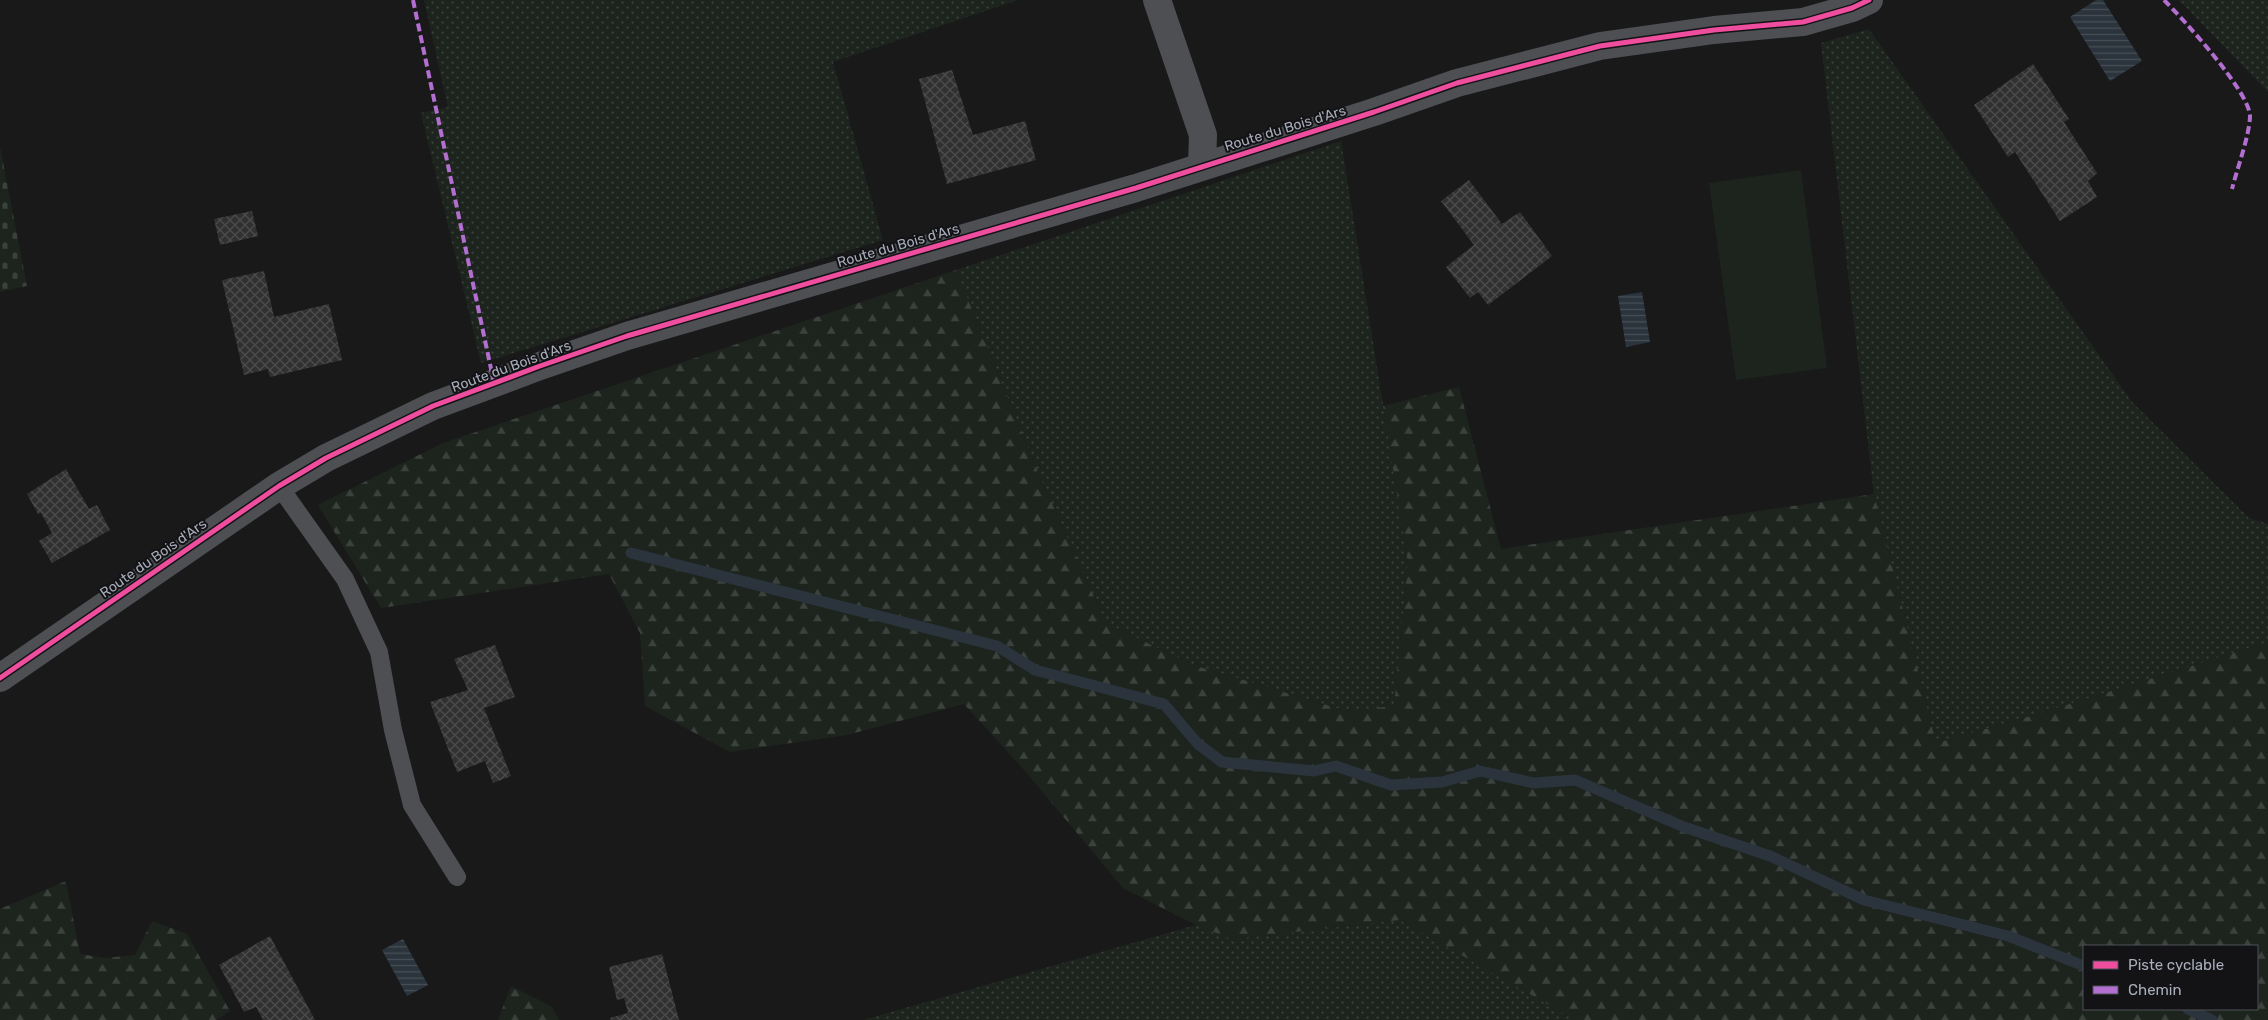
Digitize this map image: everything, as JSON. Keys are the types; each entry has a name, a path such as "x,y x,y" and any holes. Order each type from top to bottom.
{"street":[{"path":"1157,0 1203,136 1202,166"},
{"name":"Route du Bois d'Ars","path":"0,678 279,486 326,458 433,406 540,366 627,336 1136,188 1374,112 1457,83 1600,46 1714,30 1803,22 1852,8 1869,0"}],"lane":[{"path":"279,486 345,579 379,652 393,730 412,805 457,877"}],"green space":[{"path":"424,0 1018,0 833,62 883,240 481,363 421,113 448,107"},
{"path":"2179,0 2268,0 2268,92"},
{"path":"1869,29 2132,402 2249,518 2268,524 2268,642 2031,716 1936,743 1874,494 1821,43"},
{"path":"1341,141 1408,562 1394,707 1347,711 1193,665 1106,623 1040,477 956,270"},
{"path":"0,147 27,286 0,292"},
{"path":"1801,170 1827,368 1736,380 1709,183"},
{"path":"956,270 1040,477 1106,623 1193,665 1347,711 1394,706 1408,562 1383,406 1459,387 1501,549 1874,494 1936,743 2031,716 2268,642 2268,1020 1575,1020 1400,920 1232,939 1196,925 1123,888 1025,771 964,704 847,735 730,752 645,706 640,633 609,574 381,608 318,505 443,443"},
{"path":"66,881 80,954 106,958 135,955 152,921 187,934 230,1011 216,1020 0,1020 0,909"},
{"path":"1400,920 1575,1020 863,1020 1196,925 1232,939"},
{"path":"511,986 551,1006 559,1020 498,1020"}],"shaded area":[{"path":"2096,0 2103,0 2142,61 2110,81 2070,17"},
{"path":"1642,292 1650,342 1626,347 1618,296"},
{"path":"403,939 428,985 407,996 382,950"}],"building":[{"path":"2033,64 2069,119 2064,122 2097,173 2088,181 2097,197 2060,221 2015,152 2008,157 1974,105"},
{"path":"952,70 973,135 1025,121 1036,160 947,184 919,79"},
{"path":"1469,180 1502,224 1520,212 1552,256 1488,305 1478,292 1470,298 1446,267 1474,245 1441,201"},
{"path":"252,211 258,236 220,245 214,219"},
{"path":"264,271 274,317 329,304 342,360 270,377 268,369 244,375 222,280"},
{"path":"66,469 89,509 97,505 110,530 52,563 39,541 52,533 41,513 38,514 27,494"},
{"path":"495,645 515,697 484,708 511,776 493,783 485,761 457,772 430,702 468,690 454,659"},
{"path":"270,936 315,1020 263,1020 256,1007 244,1012 219,965"},
{"path":"662,954 679,1020 611,1020 610,1018 628,1013 624,998 617,1000 609,967"}],"waterway":[{"path":"631,553 997,646 1035,670 1164,704 1198,744 1222,762 1314,771 1336,766 1391,785 1442,782 1480,771 1534,783 1575,780 1684,827 1770,856 1864,900 2008,936 2083,966"},
{"path":"2190,1010 2212,1020"}],"marked path":[{"path":"413,0 494,383"},
{"path":"2164,0 2186,23 2228,74 2240,91 2247,106 2250,117 2249,125 2232,189"}],"cycle path":[{"path":"0,678 279,486 326,458 433,406 540,366 627,336 1136,188 1374,112 1457,83 1600,46 1714,30 1803,22 1852,8 1869,0"}]}
